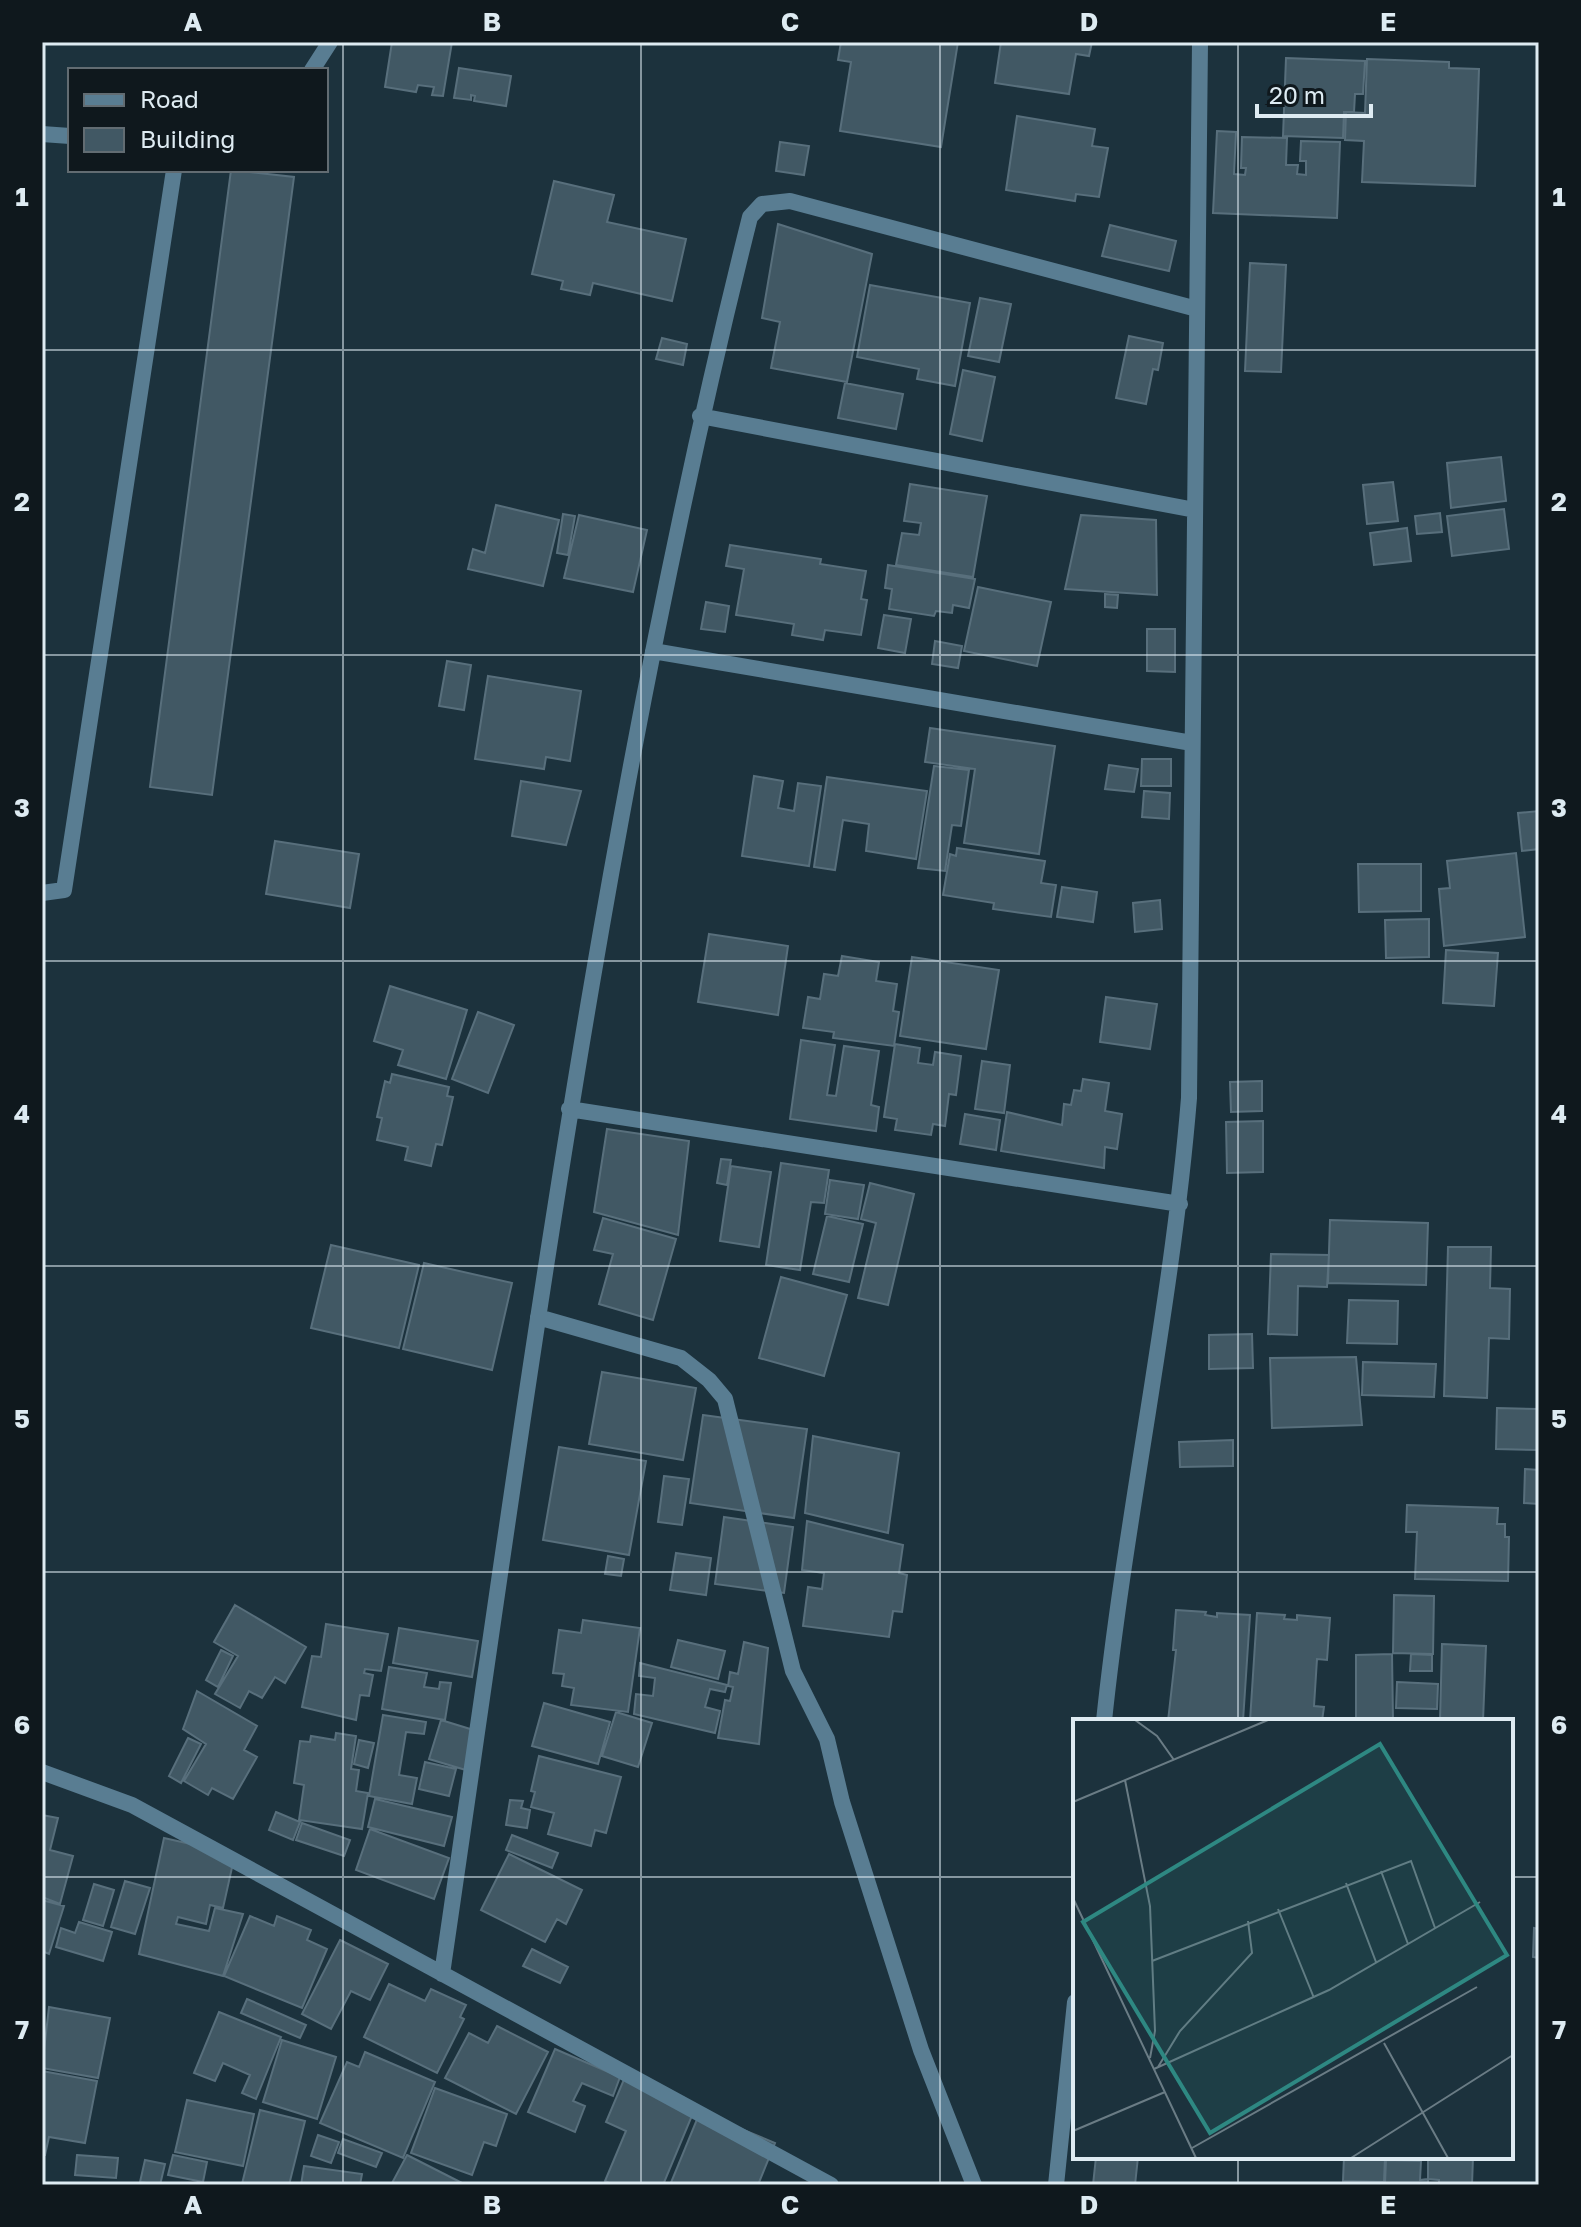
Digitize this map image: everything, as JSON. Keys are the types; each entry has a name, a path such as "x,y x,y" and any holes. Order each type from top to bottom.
{"street":[{"path":"313,68 330,42"},
{"path":"1104,1719 1116,1606 1180,1204 1189,1098 1200,42"},
{"path":"42,134 68,136"},
{"path":"42,893 64,890 174,172"},
{"path":"442,1974 569,1109 653,651 700,416 750,217 762,204 790,201 1197,309"},
{"path":"700,416 1195,510"},
{"path":"653,651 1192,743"},
{"path":"569,1109 1180,1204"},
{"path":"538,1317 681,1358 709,1380 725,1399 793,1671 827,1739 842,1802 921,2050 974,2185"},
{"path":"42,1772 132,1805 831,2185"},
{"path":"1056,2185 1073,2021"}],"building":[{"path":"392,42 452,42 443,96 432,95 434,87 418,85 416,92 385,87"},
{"path":"841,42 958,42 941,147 840,131 851,62 838,60"},
{"path":"1001,42 1092,42 1089,56 1076,54 1069,94 995,83"},
{"path":"1286,58 1365,61 1363,94 1355,94 1354,112 1344,112 1343,138 1283,136"},
{"path":"1367,59 1449,62 1449,68 1479,69 1475,186 1362,182 1364,141 1345,140 1346,112 1365,113"},
{"path":"459,68 511,76 506,106 474,101 475,96 471,95 471,100 454,98"},
{"path":"1017,116 1095,129 1092,146 1108,148 1099,197 1076,194 1075,201 1006,190"},
{"path":"1217,131 1236,132 1234,174 1245,175 1246,168 1241,168 1242,137 1287,138 1286,165 1298,165 1297,174 1306,175 1306,161 1300,161 1301,141 1340,142 1337,218 1213,213"},
{"path":"780,142 809,146 804,175 776,171"},
{"path":"231,172 294,177 212,795 150,787"},
{"path":"554,181 614,195 607,222 686,239 672,301 593,283 590,295 561,289 563,281 532,274"},
{"path":"778,224 872,254 847,382 771,368 780,322 762,318"},
{"path":"1110,225 1176,241 1169,271 1102,256"},
{"path":"1250,263 1286,265 1281,372 1245,371"},
{"path":"870,285 970,303 955,386 917,379 919,369 857,357"},
{"path":"980,298 1011,304 999,362 968,356"},
{"path":"1129,336 1163,343 1158,370 1153,369 1146,404 1116,398"},
{"path":"662,338 687,344 683,365 656,359"},
{"path":"963,370 995,377 982,441 950,434"},
{"path":"845,383 903,394 896,429 838,418"},
{"path":"1501,457 1506,501 1451,508 1447,463"},
{"path":"1393,482 1398,521 1367,524 1363,485"},
{"path":"910,484 987,496 973,577 896,565 902,533 919,535 921,523 904,521"},
{"path":"496,505 559,520 543,586 468,569 473,549 485,553"},
{"path":"1504,509 1509,549 1452,556 1447,516"},
{"path":"1440,513 1442,532 1417,534 1415,516"},
{"path":"563,514 575,516 568,555 557,553"},
{"path":"579,515 647,530 633,592 564,578"},
{"path":"1081,515 1156,520 1157,595 1065,589"},
{"path":"1407,528 1411,561 1374,565 1370,533"},
{"path":"730,545 821,559 820,564 866,571 861,599 867,600 861,635 825,630 823,640 792,635 794,624 736,615 744,569 726,566"},
{"path":"888,565 975,579 969,608 953,605 952,613 936,611 934,616 889,609 892,589 885,588"},
{"path":"978,587 1051,602 1037,666 964,651"},
{"path":"1105,594 1118,595 1117,608 1105,607"},
{"path":"706,602 729,606 725,632 701,629"},
{"path":"884,615 911,619 905,653 878,648"},
{"path":"1147,629 1175,629 1175,672 1147,671"},
{"path":"935,641 962,646 958,668 932,664"},
{"path":"447,661 471,665 464,710 439,706"},
{"path":"488,676 581,691 570,761 546,757 544,769 475,759"},
{"path":"930,728 1055,746 1039,854 964,843 975,769 925,762"},
{"path":"1142,759 1171,759 1171,786 1141,786"},
{"path":"1109,765 1138,769 1134,792 1105,789"},
{"path":"934,766 969,770 961,826 952,825 945,871 918,868"},
{"path":"754,776 783,781 778,808 794,811 798,783 821,786 809,866 742,856"},
{"path":"827,777 927,791 916,859 866,851 869,824 843,820 835,870 814,867"},
{"path":"521,781 581,791 566,845 512,836"},
{"path":"1144,791 1170,793 1169,819 1142,817"},
{"path":"1539,811 1539,849 1522,851 1518,813"},
{"path":"275,841 359,854 350,908 266,894"},
{"path":"957,848 1045,861 1041,883 1056,885 1051,917 993,909 994,903 943,895 950,854 956,856"},
{"path":"1516,853 1525,937 1444,946 1439,889 1450,888 1447,861"},
{"path":"1358,864 1421,864 1421,911 1359,912"},
{"path":"1062,887 1097,892 1093,922 1057,917"},
{"path":"1160,900 1162,929 1135,932 1133,903"},
{"path":"1429,919 1429,957 1386,958 1385,920"},
{"path":"709,934 788,946 778,1015 698,1002"},
{"path":"1446,950 1498,953 1494,1006 1443,1003"},
{"path":"842,956 879,962 876,981 897,984 893,1011 899,1012 894,1046 833,1038 834,1032 803,1028 808,997 820,999 824,974 838,976"},
{"path":"912,957 999,970 986,1049 900,1036"},
{"path":"390,986 467,1010 446,1079 398,1065 403,1050 374,1041"},
{"path":"1106,997 1157,1004 1150,1049 1100,1042"},
{"path":"478,1012 514,1025 488,1093 452,1079"},
{"path":"801,1040 835,1045 827,1095 836,1096 844,1046 879,1051 871,1105 879,1107 876,1131 790,1119"},
{"path":"895,1044 920,1048 918,1063 933,1065 935,1052 961,1056 956,1095 949,1094 945,1126 933,1124 931,1135 895,1130 897,1119 884,1117"},
{"path":"982,1061 1010,1065 1004,1113 975,1109"},
{"path":"392,1074 449,1087 447,1096 453,1097 442,1145 436,1144 431,1166 405,1160 408,1147 377,1140 382,1118 377,1117 385,1081 390,1083"},
{"path":"1083,1079 1109,1083 1105,1111 1122,1114 1117,1149 1105,1147 1104,1168 1001,1151 1007,1112 1062,1125 1064,1104 1071,1105 1074,1090 1081,1091"},
{"path":"1262,1081 1262,1111 1231,1112 1230,1082"},
{"path":"965,1114 1000,1120 996,1150 960,1144"},
{"path":"1263,1121 1263,1172 1227,1173 1226,1122"},
{"path":"607,1129 689,1141 678,1235 594,1212"},
{"path":"721,1159 731,1160 727,1185 717,1183"},
{"path":"781,1163 829,1170 824,1203 811,1202 800,1270 766,1265"},
{"path":"731,1166 771,1172 759,1247 720,1241"},
{"path":"830,1180 864,1185 858,1219 825,1214"},
{"path":"870,1183 914,1194 888,1305 858,1298 876,1223 861,1219"},
{"path":"827,1216 863,1224 849,1282 813,1274"},
{"path":"603,1218 676,1239 653,1320 599,1304 613,1254 594,1250"},
{"path":"1330,1220 1428,1223 1426,1285 1328,1283"},
{"path":"331,1245 419,1265 399,1348 311,1328"},
{"path":"1448,1247 1491,1247 1490,1288 1510,1289 1509,1339 1489,1338 1487,1398 1444,1396"},
{"path":"1271,1254 1329,1255 1327,1287 1298,1286 1297,1335 1268,1334"},
{"path":"424,1263 512,1283 492,1370 403,1349"},
{"path":"781,1277 847,1295 824,1376 759,1358"},
{"path":"1349,1300 1398,1301 1397,1344 1347,1343"},
{"path":"1252,1334 1253,1368 1209,1369 1209,1335"},
{"path":"1356,1357 1362,1425 1272,1428 1270,1358"},
{"path":"1363,1362 1436,1364 1434,1397 1362,1395"},
{"path":"602,1372 696,1388 683,1460 589,1444"},
{"path":"1497,1408 1539,1409 1539,1450 1496,1449"},
{"path":"703,1415 807,1429 794,1518 690,1503"},
{"path":"813,1436 899,1453 888,1533 805,1513"},
{"path":"1233,1440 1233,1466 1180,1467 1179,1442"},
{"path":"559,1447 646,1461 629,1555 543,1540"},
{"path":"1525,1469 1539,1470 1539,1504 1524,1503"},
{"path":"664,1476 689,1479 682,1525 658,1522"},
{"path":"1407,1505 1498,1508 1497,1524 1505,1524 1505,1537 1509,1537 1508,1581 1415,1579 1417,1532 1406,1532"},
{"path":"724,1517 793,1527 784,1593 715,1584"},
{"path":"807,1521 903,1545 899,1573 907,1575 902,1612 893,1611 889,1637 803,1626 808,1587 822,1589 824,1573 802,1570"},
{"path":"676,1553 711,1558 706,1595 670,1590"},
{"path":"608,1556 624,1559 621,1576 605,1574"},
{"path":"1394,1595 1434,1596 1433,1654 1393,1653"},
{"path":"235,1605 306,1647 285,1683 275,1677 262,1698 249,1691 240,1708 215,1694 238,1656 214,1642"},
{"path":"1176,1610 1206,1612 1205,1615 1217,1617 1217,1613 1250,1615 1243,1719 1168,1719 1176,1650 1173,1650"},
{"path":"1257,1613 1285,1615 1284,1619 1297,1620 1297,1615 1330,1618 1327,1660 1317,1659 1314,1706 1324,1707 1322,1719 1250,1719"},
{"path":"583,1620 640,1628 628,1712 571,1705 574,1688 562,1686 564,1674 553,1673 559,1630 581,1633"},
{"path":"326,1624 388,1634 381,1671 365,1669 364,1673 373,1675 369,1696 360,1695 356,1720 302,1707 312,1656 321,1657"},
{"path":"399,1628 478,1641 472,1677 393,1663"},
{"path":"678,1640 725,1651 718,1679 671,1667"},
{"path":"744,1642 768,1648 759,1744 718,1738 725,1700 730,1701 733,1687 728,1686 730,1672 738,1674"},
{"path":"1442,1644 1486,1646 1483,1719 1440,1719"},
{"path":"221,1650 233,1656 218,1687 206,1680"},
{"path":"1392,1654 1393,1719 1356,1719 1356,1655"},
{"path":"1411,1654 1432,1655 1432,1671 1410,1671"},
{"path":"640,1663 727,1685 725,1692 710,1689 705,1707 720,1711 715,1733 634,1714 636,1694 653,1696 655,1678 639,1676"},
{"path":"389,1667 427,1673 424,1687 439,1689 440,1682 451,1683 445,1720 382,1709"},
{"path":"1397,1682 1438,1684 1437,1709 1396,1708"},
{"path":"197,1691 257,1726 244,1750 257,1757 233,1799 212,1788 208,1795 184,1781 206,1744 183,1729"},
{"path":"544,1703 610,1722 598,1764 532,1746"},
{"path":"616,1712 652,1723 638,1767 602,1756"},
{"path":"383,1715 426,1722 424,1734 406,1732 399,1775 417,1778 412,1804 369,1796"},
{"path":"441,1720 480,1732 469,1771 429,1759"},
{"path":"336,1733 356,1736 351,1769 359,1770 356,1791 368,1793 362,1829 299,1820 304,1785 294,1783 300,1741 310,1742 311,1736 335,1740"},
{"path":"188,1738 201,1744 181,1783 169,1776"},
{"path":"359,1740 374,1743 368,1768 354,1764"},
{"path":"539,1756 621,1777 606,1833 595,1830 591,1846 548,1834 554,1813 531,1807 535,1792 531,1791"},
{"path":"425,1762 456,1769 449,1796 419,1789"},
{"path":"375,1799 452,1817 444,1846 368,1827"},
{"path":"510,1800 523,1801 521,1808 530,1810 527,1828 506,1825"},
{"path":"276,1812 300,1822 293,1840 269,1830"},
{"path":"42,1815 58,1818 50,1850 73,1856 60,1904 42,1897"},
{"path":"302,1823 350,1840 344,1856 296,1840"},
{"path":"370,1829 449,1858 434,1899 356,1870"},
{"path":"512,1835 558,1853 552,1868 506,1850"},
{"path":"164,1838 235,1854 223,1908 210,1905 206,1924 178,1917 176,1924 209,1931 215,1908 243,1914 223,1976 139,1954"},
{"path":"509,1854 582,1890 566,1924 557,1919 545,1942 481,1910"},
{"path":"125,1881 150,1888 135,1934 111,1927"},
{"path":"94,1884 114,1890 103,1926 83,1920"},
{"path":"42,1900 64,1906 49,1954 42,1951"},
{"path":"250,1916 274,1926 277,1916 311,1930 307,1940 327,1949 302,2008 224,1976"},
{"path":"79,1922 112,1932 103,1961 56,1947 61,1928 75,1933"},
{"path":"1534,1928 1539,1929 1539,1958 1533,1957"},
{"path":"340,1940 388,1964 370,2000 351,1991 331,2029 302,2014"},
{"path":"532,1949 568,1967 560,1983 523,1966"},
{"path":"389,1984 425,2001 431,1989 466,2005 460,2017 464,2019 437,2073 364,2037"},
{"path":"247,1999 306,2025 300,2038 241,2013"},
{"path":"49,2007 110,2018 98,2078 42,2068"},
{"path":"219,2012 281,2037 256,2099 242,2093 250,2075 223,2063 215,2081 194,2073"},
{"path":"497,2026 548,2052 516,2114 445,2078 469,2033 488,2043"},
{"path":"282,2040 336,2057 317,2119 263,2102"},
{"path":"555,2049 620,2077 613,2096 582,2083 573,2101 585,2106 575,2132 528,2112"},
{"path":"365,2052 435,2082 403,2158 320,2123 347,2062 359,2067"},
{"path":"42,2071 97,2081 85,2143 49,2137 45,2155 42,2155"},
{"path":"625,2077 696,2106 663,2185 614,2185 605,2181 626,2131 606,2122"},
{"path":"435,2088 507,2114 496,2146 484,2142 472,2175 411,2153"},
{"path":"187,2100 254,2114 243,2166 175,2152"},
{"path":"260,2110 305,2121 289,2185 242,2184"},
{"path":"700,2112 775,2143 758,2185 670,2185"},
{"path":"318,2135 339,2142 331,2163 311,2156"},
{"path":"343,2139 382,2153 376,2167 338,2153"},
{"path":"77,2155 118,2158 116,2178 75,2175"},
{"path":"173,2155 207,2162 203,2182 168,2175"},
{"path":"407,2155 464,2184 391,2185"},
{"path":"1096,2159 1138,2159 1135,2185 1093,2185"},
{"path":"1344,2159 1385,2159 1384,2182 1343,2181"},
{"path":"1425,2159 1473,2159 1472,2185 1439,2185 1439,2180 1428,2179 1428,2160"},
{"path":"145,2160 165,2164 160,2185 140,2182"},
{"path":"1386,2160 1421,2161 1420,2180 1428,2179 1428,2185 1380,2185 1385,2184"},
{"path":"304,2166 362,2174 360,2185 301,2185"}]}
